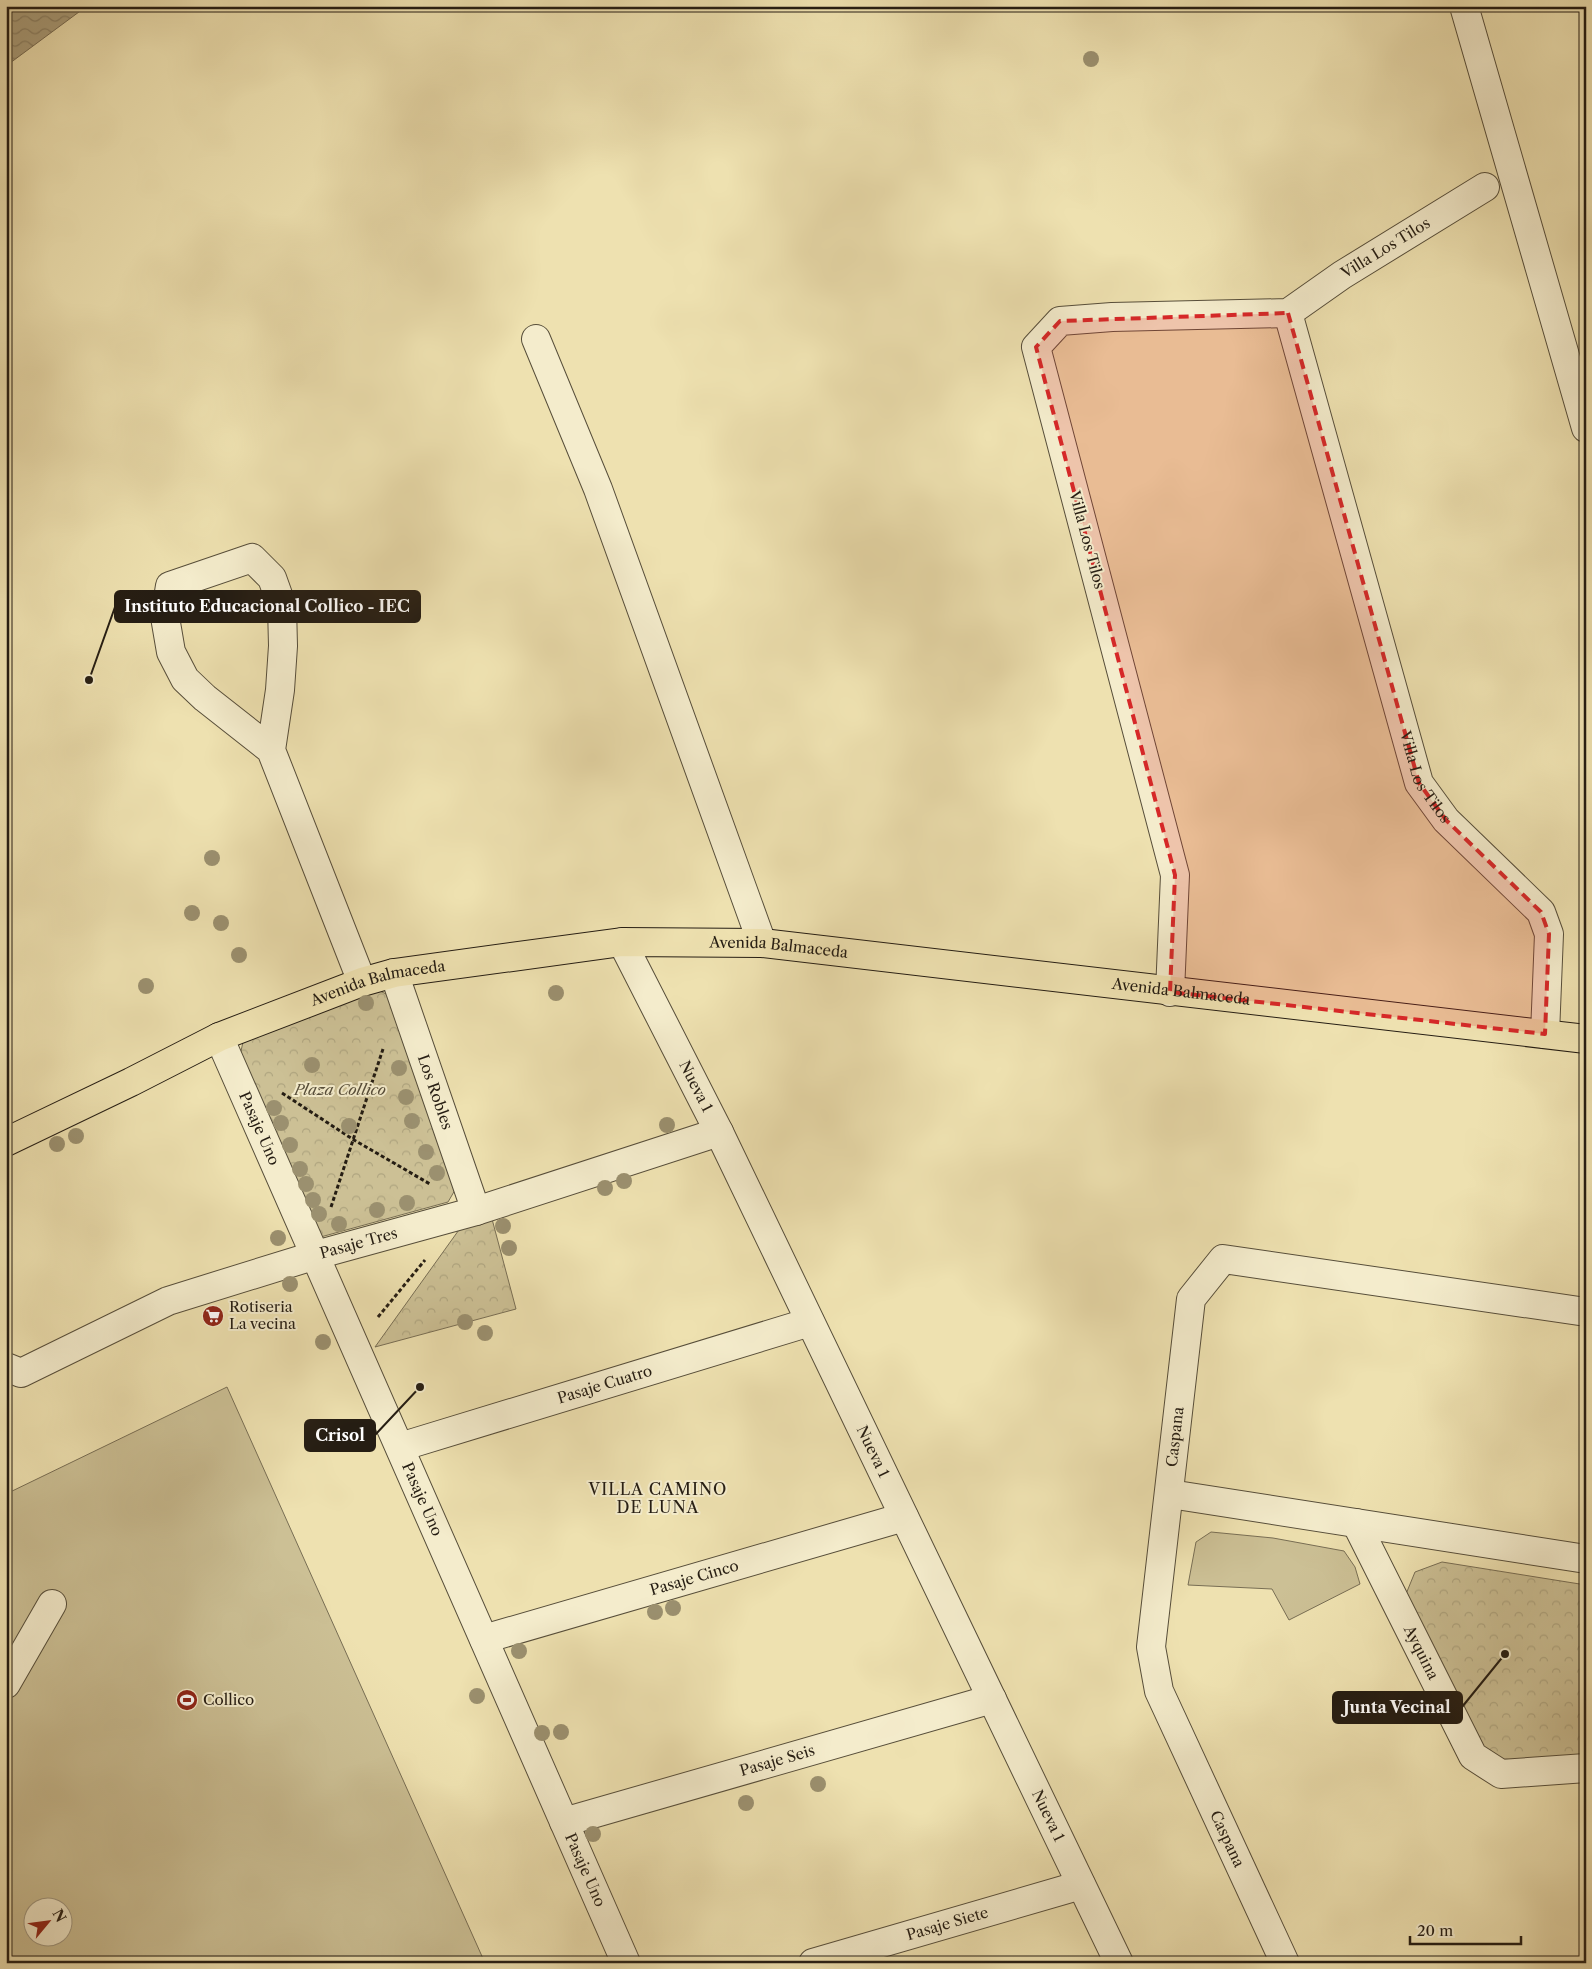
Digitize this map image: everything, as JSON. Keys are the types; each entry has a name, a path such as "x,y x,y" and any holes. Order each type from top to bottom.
{"main road":[{"name":"Avenida Balmaceda","path":"6,1142 219,1037 362,982 394,973 622,942 762,943 1586,1039"}],"street":[{"path":"1464,6 1586,428"},
{"name":"Villa Los Tilos","path":"1170,992 1175,875 1036,347 1060,321 1112,317 1288,313 1342,275 1485,187"},
{"name":"Villa Los Tilos","path":"1288,313 1419,783 1446,820 1540,912 1549,934 1545,1034"},
{"path":"536,339 598,489 762,943"},
{"path":"271,750 205,698 185,679 171,652 165,617 170,586 252,558 272,578 282,606 283,646 280,690 271,750 362,982"},
{"name":"Nueva 1","path":"622,942 719,1132 1119,1963"},
{"name":"Los Robles","path":"394,973 476,1211"},
{"name":"Pasaje Uno","path":"219,1037 626,1963"},
{"name":"Pasaje Tres","path":"6,1367 21,1373 168,1301 316,1255 476,1211 719,1132"},
{"name":"Caspana","path":"1285,1963 1158,1691 1151,1647 1191,1298 1223,1259 1586,1312"},
{"name":"Pasaje Cuatro","path":"400,1447 810,1322"},
{"path":"1170,1494 1586,1559"},
{"name":"Pasaje Cinco","path":"484,1639 904,1517"},
{"name":"Ayquina","path":"1356,1523 1473,1756 1501,1774 1586,1768"},
{"path":"6,1684 52,1604"},
{"name":"Pasaje Seis","path":"564,1822 992,1699"},
{"name":"Pasaje Siete","path":"813,1963 1081,1885"}],"path":[{"path":"316,1255 320,1236 385,1046"},
{"path":"232,1064 354,1140 476,1211"},
{"path":"355,1344 428,1257"}],"highlighted area":[{"path":"1288,313 1419,783 1446,820 1541,912 1549,934 1545,1034 1170,992 1175,875 1036,347 1060,321"}],"green space":[{"name":"Plaza Collico","path":"372,987 394,998 455,1190 448,1202 317,1238 239,1060 245,1033"},
{"path":"492,1219 516,1309 375,1347 461,1227"},
{"name":"Collico","path":"227,1387 485,1963 6,1963 6,1494"},
{"path":"1211,1532 1273,1538 1344,1551 1355,1567 1360,1584 1289,1620 1272,1589 1188,1585 1196,1542"},
{"path":"1442,1562 1586,1585 1586,1768 1483,1764 1406,1594 1415,1572"}],"water":[{"path":"6,6 87,6 6,66"}],"place":[{"name":"Instituto Educacional Collico - IEC","path":"89,680"},
{"name":"Rotiseria La vecina","path":"213,1316"},
{"name":"Crisol","path":"420,1387"},
{"name":"Junta Vecinal","path":"1505,1654"},
{"name":"Collico","path":"187,1700"}],"district":[{"name":"VILLA CAMINO DE LUNA","path":"658,1498"}]}
